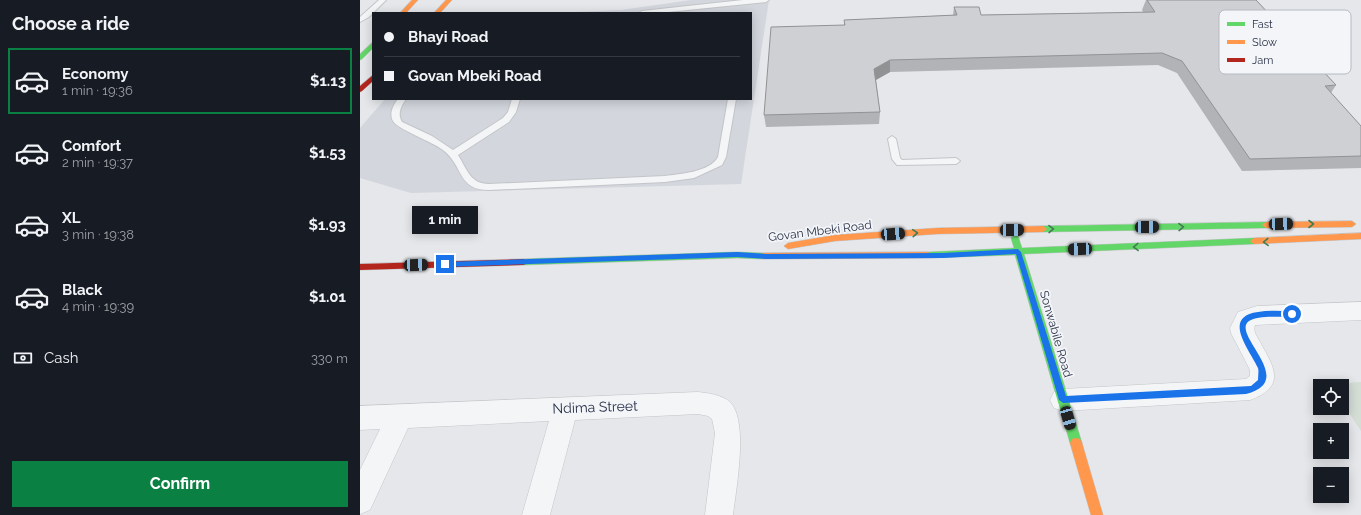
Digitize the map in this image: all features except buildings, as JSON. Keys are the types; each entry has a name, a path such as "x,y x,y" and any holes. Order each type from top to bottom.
{"main road":[{"path":"404,12 415,0"},
{"path":"438,12 450,0"},
{"path":"360,58 372,45"},
{"path":"366,87 372,78"},
{"name":"Govan Mbeki Road","path":"737,255 835,238 937,231 1361,224"},
{"name":"Sonwabile Road","path":"1012,230 1097,515"},
{"name":"Govan Mbeki Road","path":"360,267 737,255 943,255 1361,236"},
{"path":"360,264 372,267"}],"street":[{"path":"1063,400 1253,389 1262,381 1263,375 1259,363 1243,333 1242,328 1246,319 1257,315 1361,311"},
{"name":"Ndima Street","path":"360,418 566,408 698,403 707,404 720,409 723,412 727,422 728,433 719,515"},
{"path":"536,515 566,408"},
{"path":"360,500 400,416"}],"lane":[{"path":"360,20 367,16 383,0"},
{"path":"649,12 707,4 766,0"},
{"path":"401,100 396,107 396,120 399,124 429,138 453,154 472,182 480,187 665,179 694,175 719,163 722,157 732,100"},
{"path":"453,154 506,120 512,112 516,100"},
{"path":"892,139 896,159 900,162 956,161"}],"shaded area":[{"path":"691,0 769,0 741,184 411,193 360,178 360,128 384,100 752,100 752,12 574,12 621,10"},
{"path":"1361,382 1361,431 1349,413 1349,383"}],"traffic: fast":[{"path":"360,58 372,45"},
{"path":"1043,229 1266,225"},
{"path":"1015,238 1076,443"},
{"path":"928,255 1254,241"},
{"path":"523,262 737,255 763,256"}],"traffic: slow":[{"path":"404,12 415,0"},
{"path":"438,12 449,0"},
{"path":"1266,225 1352,224"},
{"path":"788,246 835,238 937,231 1043,229"},
{"path":"1254,241 1361,236"},
{"path":"763,256 928,255"},
{"path":"1076,443 1097,515"}],"traffic: jam":[{"path":"360,90 372,78"},
{"path":"360,267 523,262"}],"route":[{"path":"445,264 737,255 943,255 1018,252 1063,400 1253,389 1262,381 1263,375 1262,369 1243,333 1243,323 1251,316 1292,314"}]}
